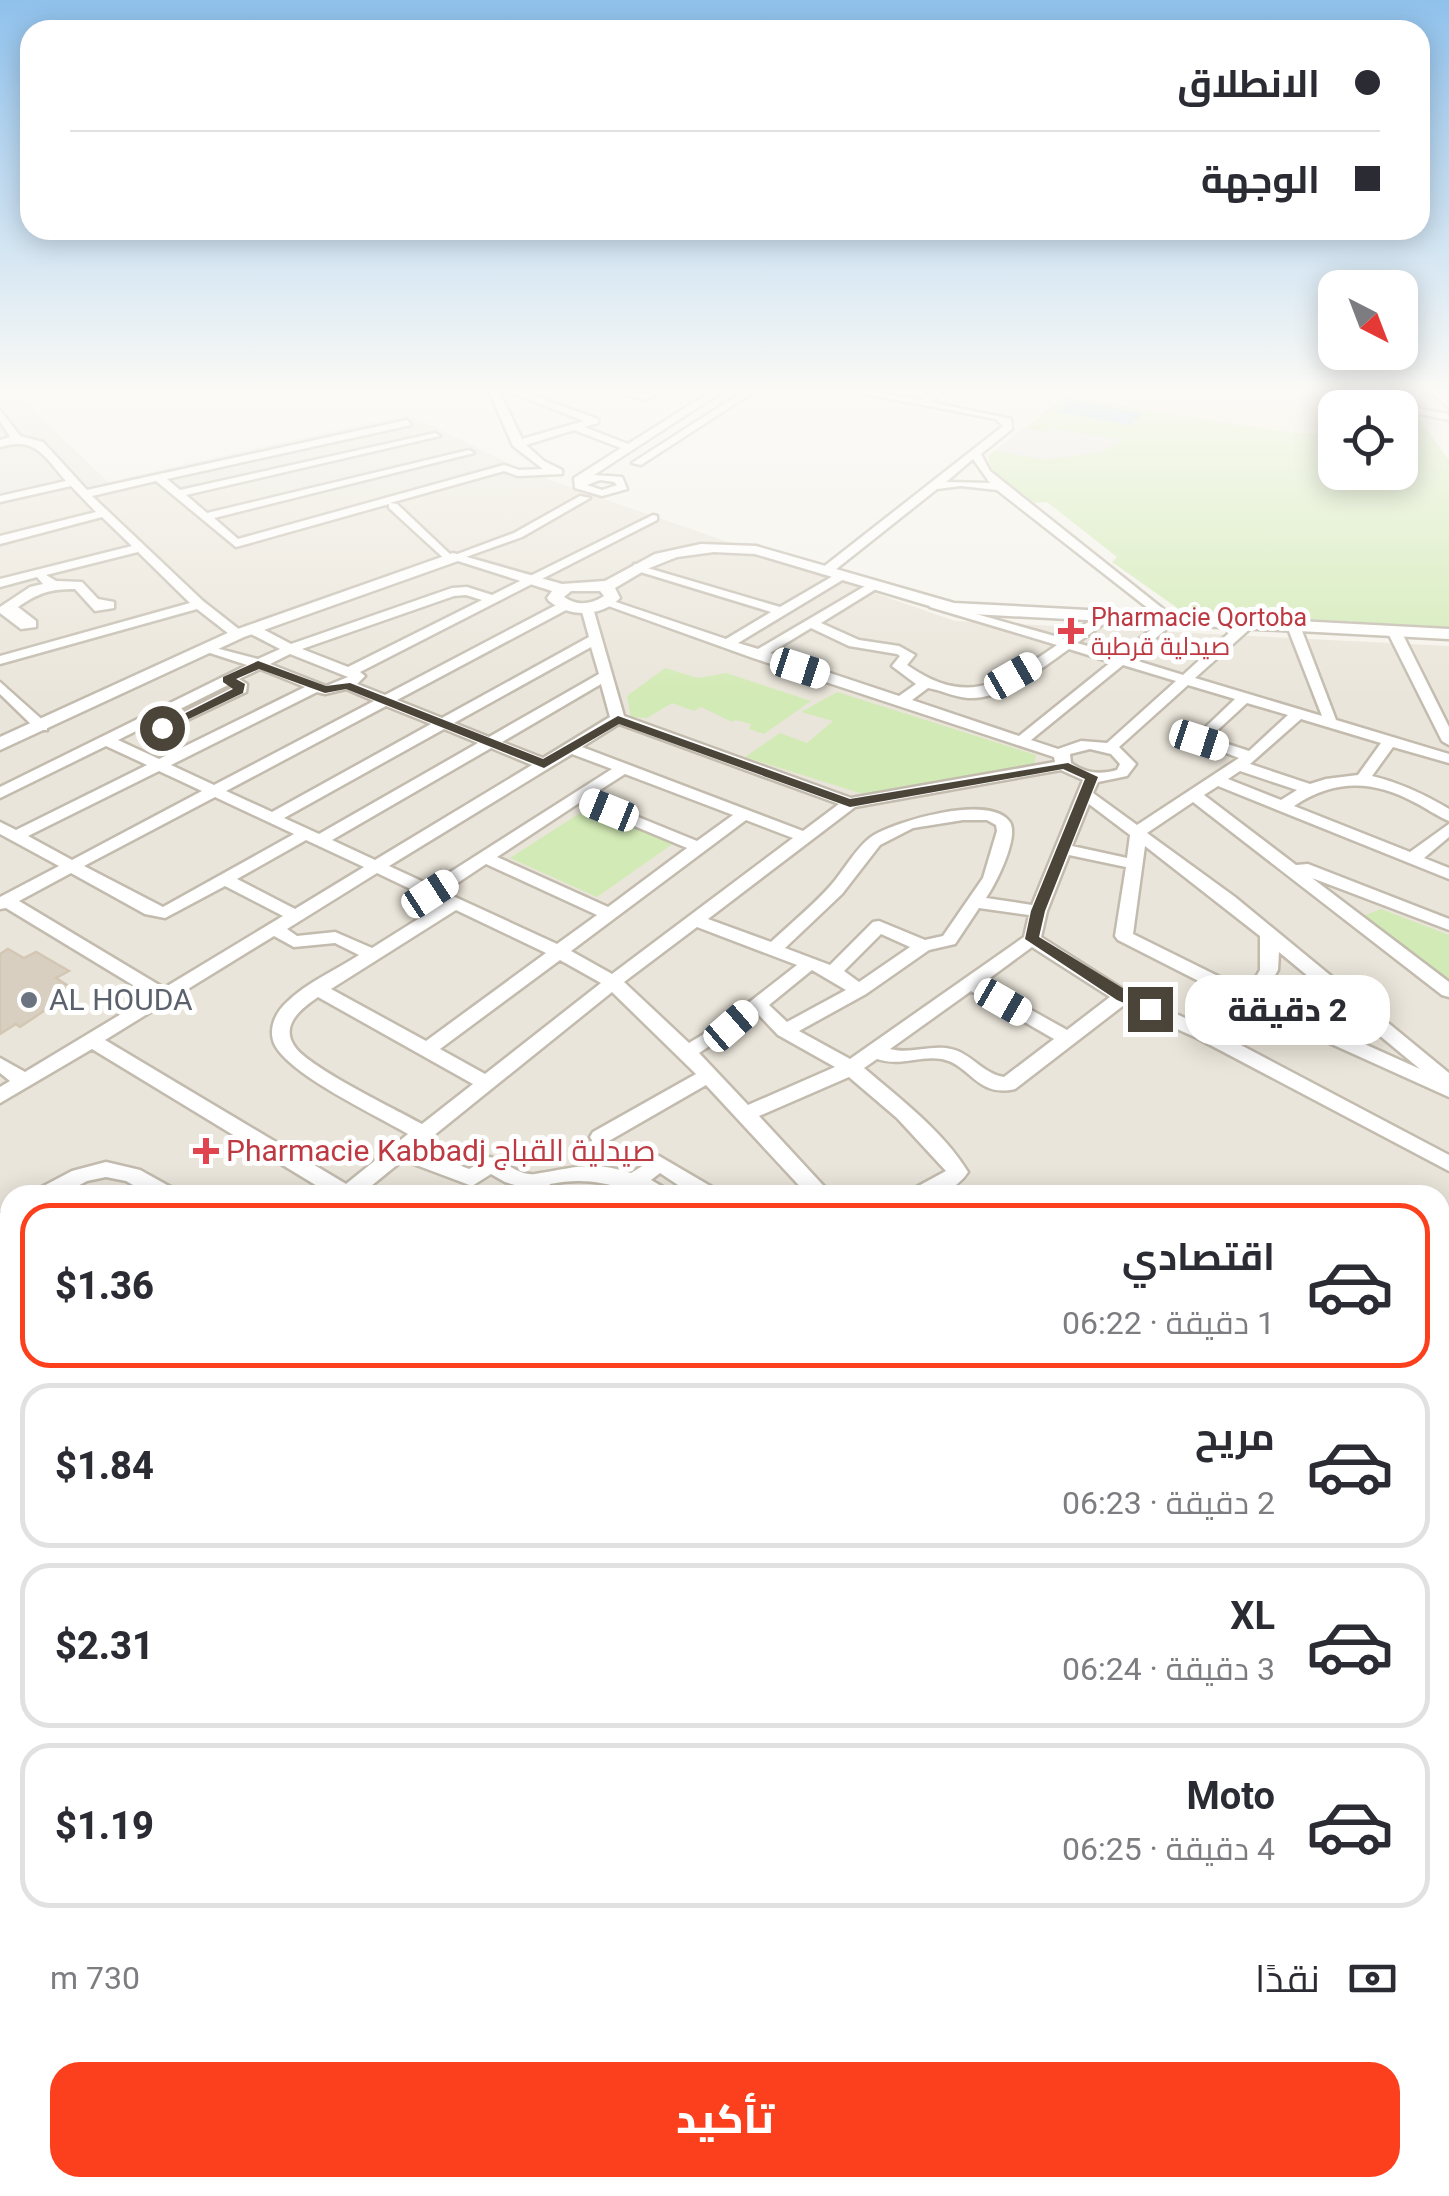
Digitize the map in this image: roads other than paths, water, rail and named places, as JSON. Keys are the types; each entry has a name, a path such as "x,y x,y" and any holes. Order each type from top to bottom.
{"street":[{"path":"205,517 302,493"},
{"path":"178,494 236,543 413,493"},
{"path":"0,744 245,632 518,535 572,493"},
{"path":"726,644 781,611 832,573 925,493"},
{"path":"1008,493 1171,620"},
{"path":"84,494 199,604 245,632 307,656 387,700 544,764"},
{"path":"393,506 453,558 532,579 587,608 618,719"},
{"path":"0,540 105,514"},
{"path":"209,648 330,691 491,599 653,518"},
{"path":"0,583 142,546"},
{"path":"587,608 638,567 685,550 756,550 1120,663 1449,759"},
{"path":"638,567 781,611"},
{"path":"38,574 53,585"},
{"path":"4,902 387,700 580,584 726,644 1022,740 1063,760 1114,818 1139,831 1449,1083"},
{"path":"10,607 34,590 53,585 78,585 95,602"},
{"path":"758,655 872,586"},
{"path":"0,793 290,649 452,592 467,591 491,599"},
{"path":"0,660 199,604"},
{"path":"931,604 968,610 1449,634"},
{"path":"810,623 861,645 888,644 906,652 898,666 925,684 978,693 1065,646 1104,617"},
{"path":"1022,740 1171,620"},
{"path":"307,656 367,622"},
{"path":"1110,748 1247,624"},
{"path":"1294,626 1329,716 1328,724"},
{"path":"1394,632 1449,740"},
{"path":"272,818 596,638"},
{"path":"0,826 159,912 170,911 607,675"},
{"path":"900,702 925,684"},
{"path":"0,686 42,726"},
{"path":"16,836 315,687"},
{"path":"1243,699 1199,740 1306,788"},
{"path":"1296,716 1244,761 1139,831 1124,936 1252,1001 1449,1083"},
{"path":"0,1096 618,719"},
{"path":"618,719 850,803"},
{"path":"108,741 557,951 613,982 687,1052 813,1185"},
{"path":"1362,780 1389,742"},
{"path":"359,1185 613,982 850,803 1063,760 1081,745 1110,748 1127,760 1126,770 1088,785 1038,911 1032,939 851,1068 746,1114"},
{"path":"571,748 802,836"},
{"path":"430,894 623,768"},
{"path":"1218,780 1449,874"},
{"path":"1283,806 1306,788 1329,781 1362,780 1424,798 1449,816"},
{"path":"1194,794 1449,991"},
{"path":"579,798 698,846"},
{"path":"425,1050 744,814"},
{"path":"772,952 836,890 874,842 909,824 981,814 1004,823 990,878 949,940 923,946 859,990 785,1031"},
{"path":"1412,859 1449,829"},
{"path":"1063,849 1134,864"},
{"path":"486,858 608,913"},
{"path":"1286,862 1449,925"},
{"path":"226,880 296,916"},
{"path":"4,902 165,996"},
{"path":"975,902 1038,911"},
{"path":"1354,914 1392,903"},
{"path":"422,1133 286,1049 280,1032 282,1020 296,1003 320,992 452,905"},
{"path":"698,920 772,952 833,972 859,990"},
{"path":"833,972 879,926 923,946"},
{"path":"275,929 294,942 325,934 339,936 373,956"},
{"path":"1204,1034 1252,1001 1271,970 1268,937"},
{"path":"1032,939 1122,997 1204,1034 1449,1164"},
{"path":"687,1052 731,1026 810,963"},
{"path":"971,984 1066,1038"},
{"path":"320,992 487,1083"},
{"path":"878,1051 892,1058 950,1055 987,1082 1002,1085 1018,1078 1122,997"},
{"path":"756,1003 785,1031 851,1068 904,1112 955,1168 954,1176 937,1185"},
{"path":"91,1040 330,1185"},
{"path":"0,1064 24,1082"},
{"path":"600,1137 707,1076"},
{"path":"400,1151 472,1178 490,1164 528,1185"},
{"path":"637,1180 660,1163 694,1185"},
{"path":"62,1185 81,1174 113,1168 124,1169 151,1185"},
{"path":"541,1185 554,1176 607,1174 645,1185"}],"place":[{"name":"Pharmacie Qortoba صيدلية قرطبة","path":"1071,631"},
{"name":"AL HOUDA","path":"29,1000"},
{"name":"Pharmacie Kabbadj صيدلية القباج","path":"206,1151"}]}
